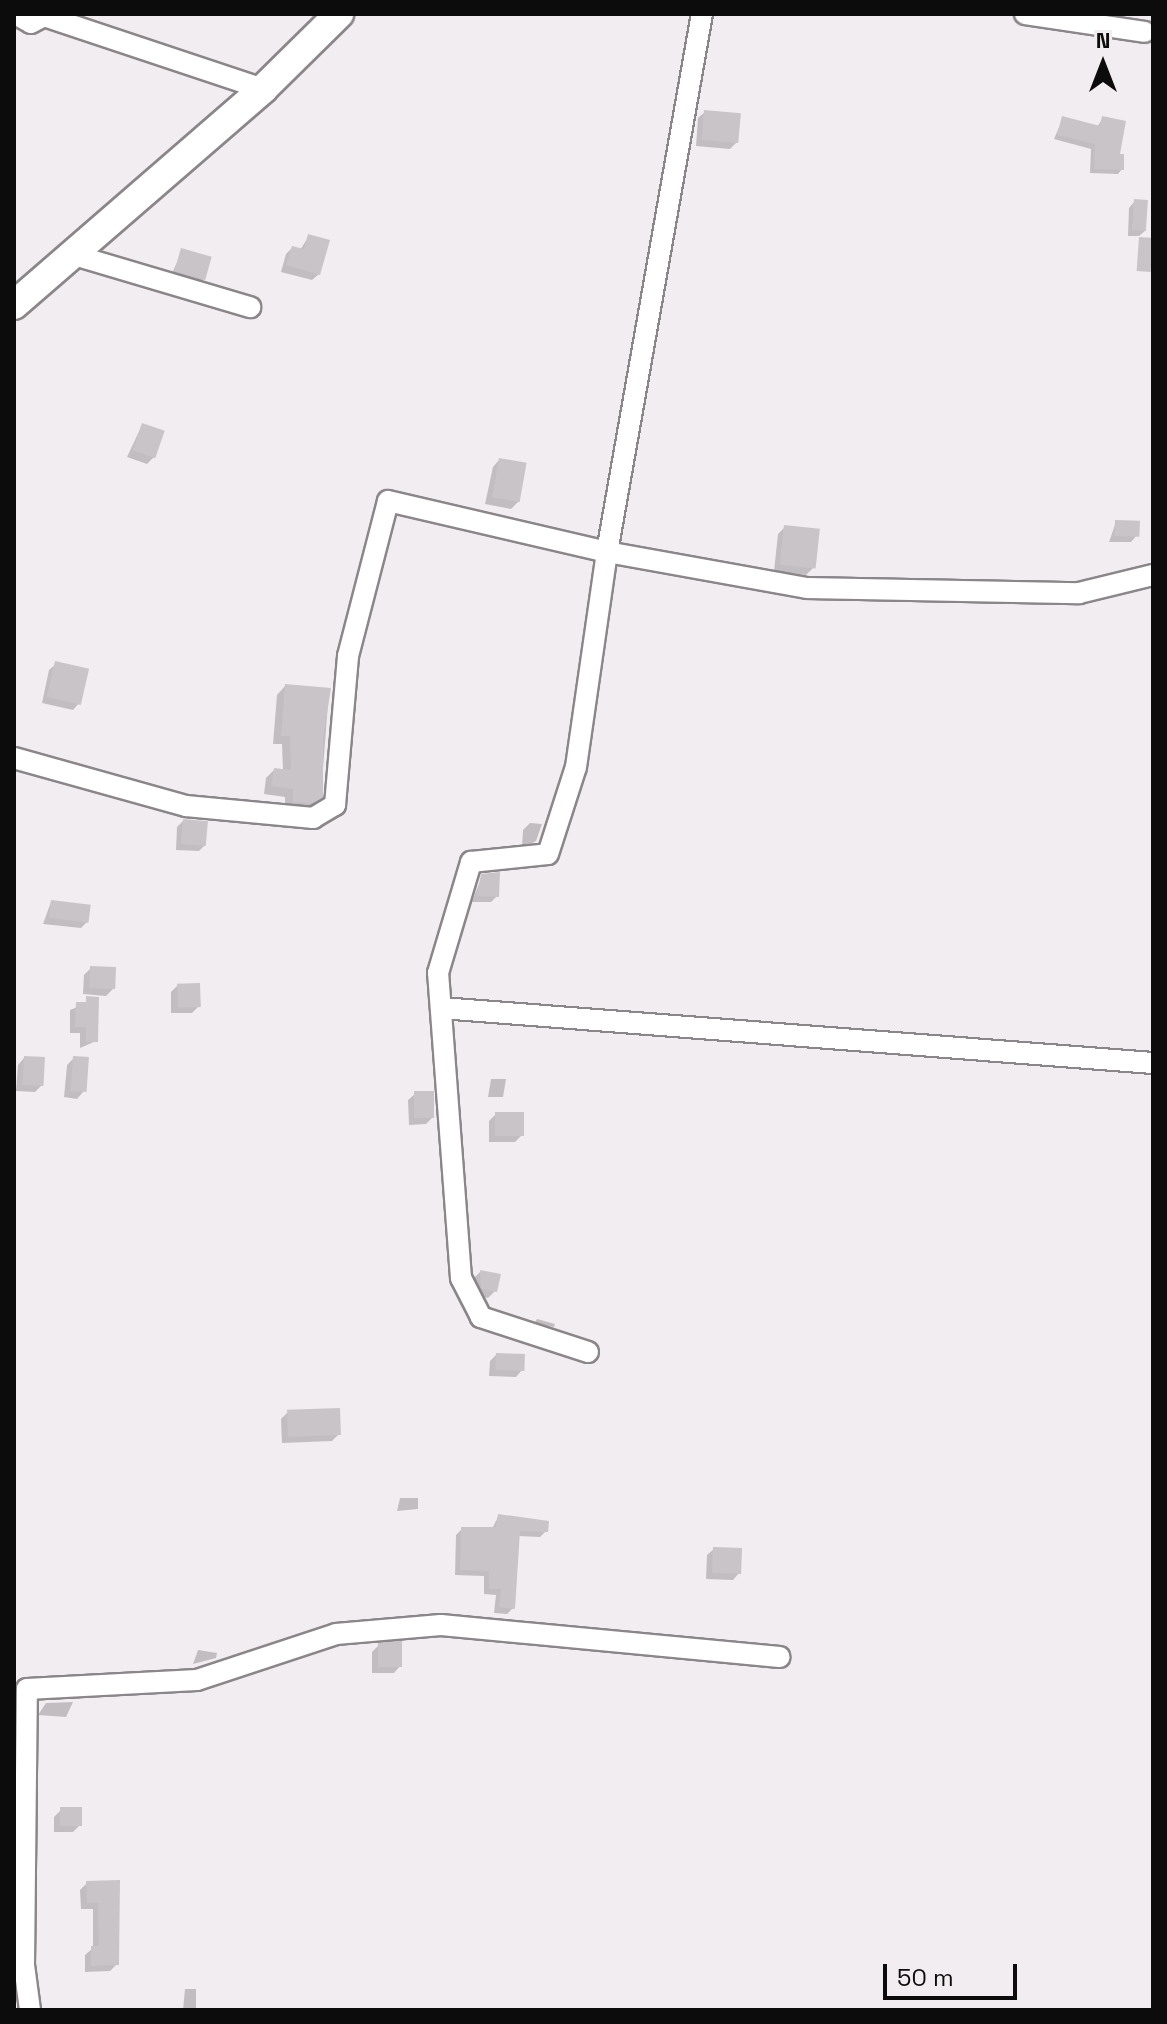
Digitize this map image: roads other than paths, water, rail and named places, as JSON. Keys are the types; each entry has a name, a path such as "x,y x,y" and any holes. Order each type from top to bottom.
{"main road":[{"path":"14,305 263,89 339,14"}],"street":[{"path":"15,14 31,23 44,16 263,89"},
{"path":"588,1352 481,1317 461,1278 438,973 471,862 548,854 576,767 607,552 702,14"},
{"path":"1025,14 1145,32"},
{"path":"74,255 250,307"},
{"path":"14,758 186,806 313,818 335,805 348,656 388,501 607,552 807,588 1079,593 1153,575"},
{"path":"441,1008 1153,1063"},
{"path":"30,2010 24,1965 20,1687 197,1680 336,1634 441,1625 779,1657"}]}
